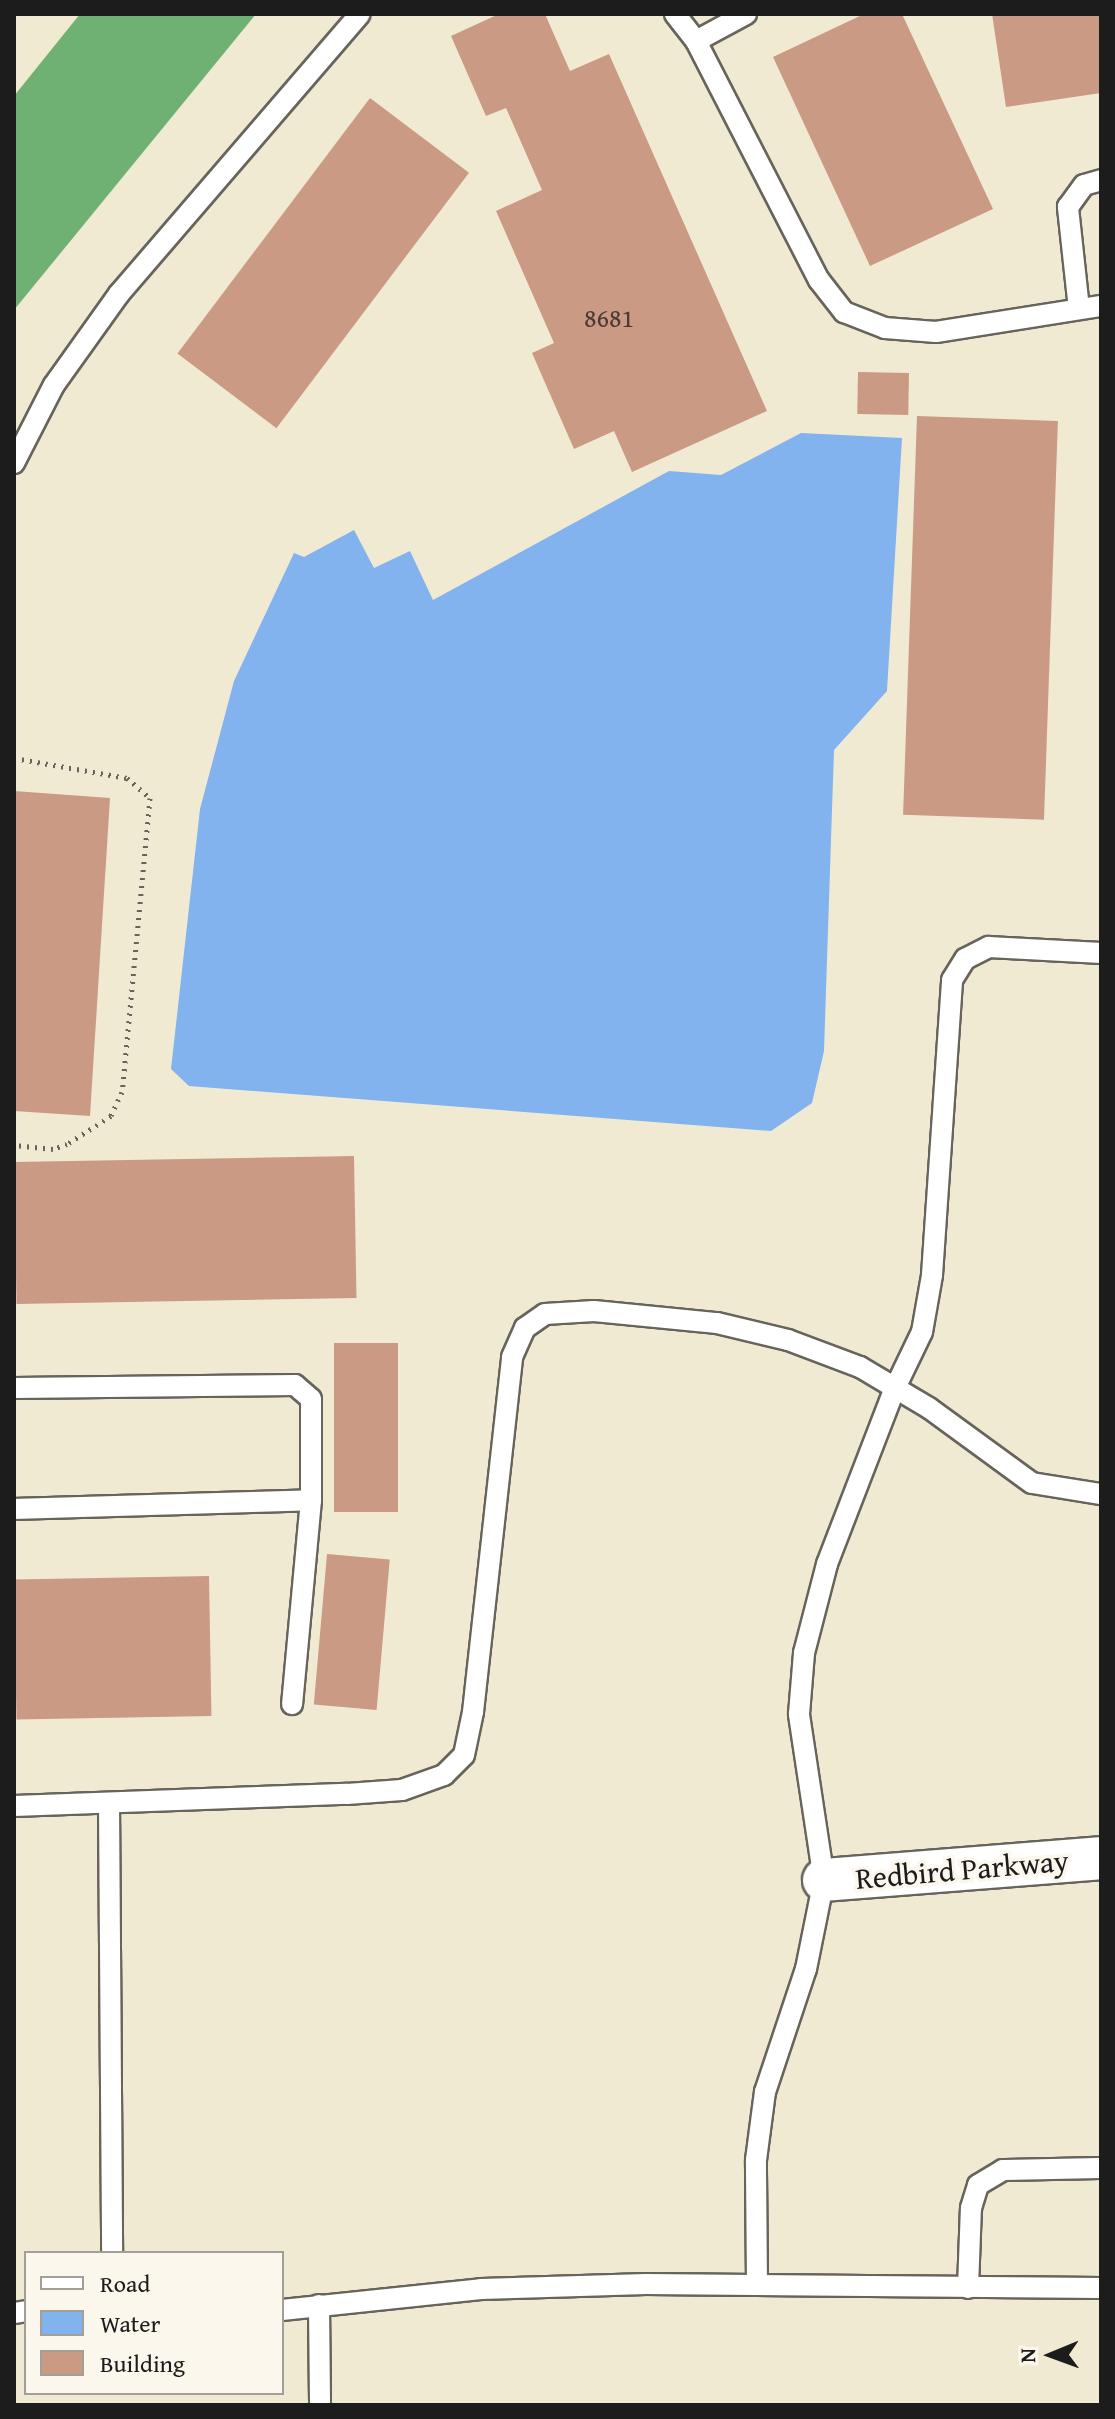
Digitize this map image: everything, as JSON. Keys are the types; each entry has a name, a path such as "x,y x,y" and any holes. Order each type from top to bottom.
{"street":[{"name":"Redbird Parkway","path":"824,1880 1101,1858"}],"lane":[{"path":"14,463 54,385 119,294 360,14"},
{"path":"675,14 696,41 819,280 844,312 885,328 936,332 1101,306"},
{"path":"696,41 746,14"},
{"path":"1079,309 1068,207 1084,185 1101,180"},
{"path":"757,2285 756,2160 765,2092 806,1969 824,1880 799,1714 804,1653 827,1564 895,1388 922,1332 932,1275 952,980 965,959 989,947 1101,953"},
{"path":"14,1806 402,1790 444,1775 464,1755 512,1357 525,1328 545,1314 594,1311 717,1323 788,1340 860,1367 1032,1483 1101,1494"},
{"path":"14,1388 295,1385 311,1399 315,1423 311,1500 292,1704"},
{"path":"14,1509 311,1500"},
{"path":"109,1803 112,2251"},
{"path":"968,2288 971,2208 978,2185 1003,2170 1101,2168"},
{"path":"284,2310 481,2289 757,2285 1101,2288"},
{"path":"319,2305 320,2405"}],"path":[{"path":"14,758 127,778 150,798 122,1092 111,1116 67,1144 53,1149 14,1145"}],"green space":[{"path":"80,14 256,14 14,310 14,96"}],"water":[{"path":"801,433 902,438 887,691 834,750 824,1051 812,1103 771,1131 189,1086 171,1069 200,809 234,681 294,553 304,557 354,530 374,568 410,551 433,600 669,471 721,475"}],"building":[{"path":"499,14 545,14 570,71 609,54 767,411 632,472 614,431 574,449 532,353 554,343 496,211 542,190 506,108 486,116 451,36"},
{"path":"864,14 902,14 993,209 870,266 773,57"},
{"path":"992,14 1101,14 1101,93 1006,107"},
{"path":"370,98 469,173 276,428 177,354"},
{"path":"858,372 909,373 908,415 857,414"},
{"path":"917,416 1058,421 1044,820 903,815"},
{"path":"14,791 110,798 90,1116 14,1111"},
{"path":"354,1156 356,1298 17,1304 14,1162"},
{"path":"334,1343 398,1343 398,1512 334,1512"},
{"path":"327,1554 390,1559 377,1710 314,1704"},
{"path":"209,1576 211,1716 16,1719 14,1579"}]}
